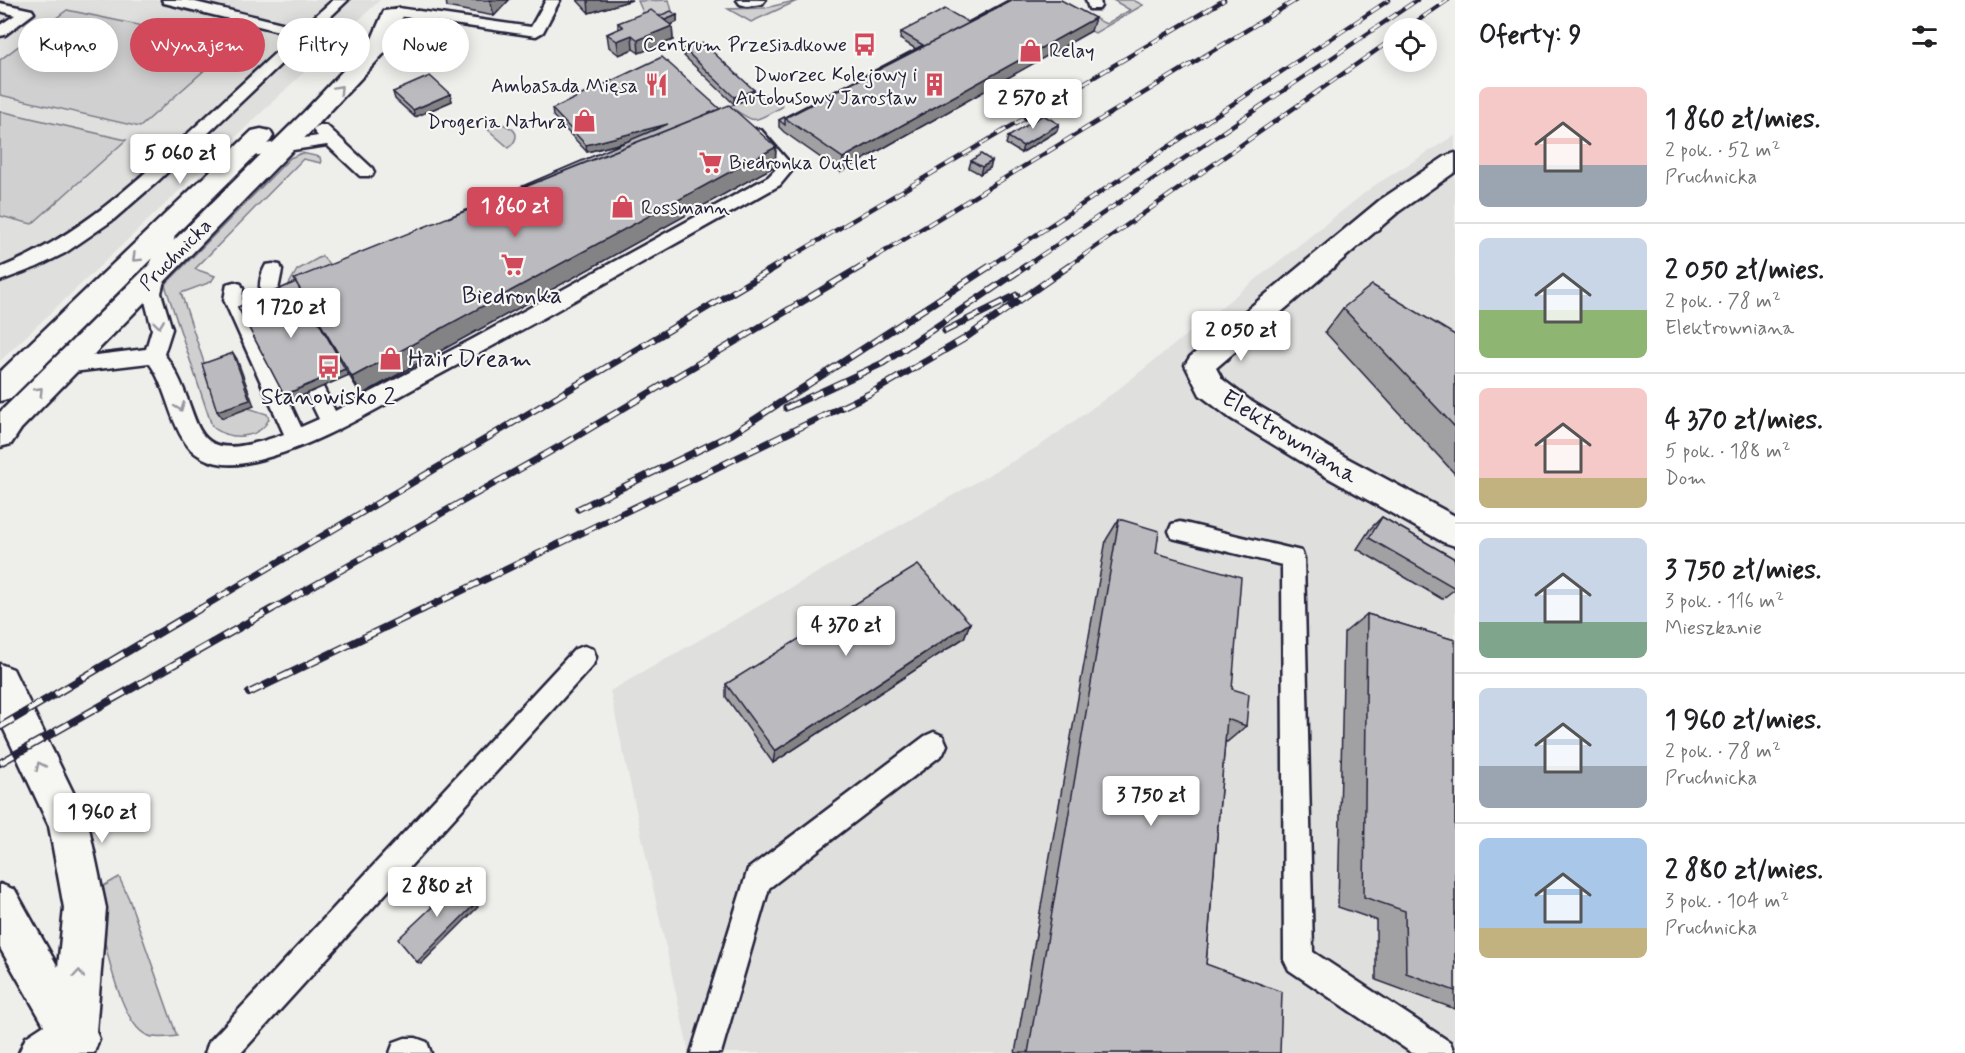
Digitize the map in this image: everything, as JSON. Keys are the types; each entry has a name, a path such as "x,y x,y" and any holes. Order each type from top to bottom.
{"main road":[{"path":"747,0 754,0"},
{"name":"Pruchnicka","path":"0,435 64,366 312,117 381,43 400,9"},
{"name":"Pruchnicka","path":"0,390 357,45 400,9"},
{"name":"Elektrowniana","path":"1455,162 1389,206 1200,365 1211,387 1241,410 1336,467 1455,532"},
{"path":"0,681 68,823 85,908 66,1046"},
{"path":"0,905 28,958 66,1046"}],"lane":[{"path":"169,0 277,26"},
{"path":"321,18 341,0"},
{"path":"400,9 536,32 553,0"},
{"path":"0,7 27,13 0,32"},
{"path":"0,275 21,268 69,245 112,214 277,59"},
{"path":"312,117 322,132 366,172"},
{"path":"154,355 165,367 189,429 207,452 221,456 240,455 296,438 331,423 480,344 774,181 786,168 755,134"},
{"path":"245,152 331,139"},
{"path":"154,355 162,329 152,293 168,226"},
{"path":"273,270 267,281 267,293 331,423"},
{"path":"234,289 233,300 296,438"},
{"path":"64,366 154,355"},
{"path":"1180,531 1293,558 1299,960 1439,1053"},
{"path":"220,1053 584,657"},
{"path":"706,1053 758,879 934,745"},
{"path":"405,1053 416,1053"}],"shaded area":[{"path":"0,0 380,0 361,18 277,18 277,72 304,72 0,361"},
{"path":"669,0 673,15 661,22 645,17 638,1"},
{"path":"799,0 751,22 728,9 765,8"},
{"path":"1113,0 1133,0 1143,5 1095,33 1076,24 1090,16 1106,24 1130,10"},
{"path":"67,10 105,18 56,18"},
{"path":"118,21 130,23 130,72 202,72 140,127 0,95 0,60 18,47 18,72 118,72"},
{"path":"764,94 781,101 782,107 755,120 729,106"},
{"path":"0,111 126,140 32,224 0,216"},
{"path":"502,124 516,133 515,140 509,148 485,127"},
{"path":"1455,135 1455,1053 689,1053 610,691 1041,445 1116,391 1372,187"},
{"path":"302,153 320,157 321,163 303,159 195,269 215,276 211,282 181,293 222,417 248,408 267,414 269,419 258,431 251,434 234,436 226,434 212,426 165,285 290,158"},
{"path":"322,256 336,272 292,292 289,284 297,270"},
{"path":"119,877 129,899 177,1036 163,1038 149,1036 138,1028 119,994 106,947 95,891"}],"building":[{"name":"Dworzec Kolejowy i Autobusowy Jarosław","path":"1013,0 1061,0 1095,18 843,158 785,118"},
{"path":"1010,2 785,118 785,125 779,120 923,45 901,32 945,9 968,22"},
{"path":"651,10 672,26 638,40 632,35 617,41 607,34 623,27 618,23"},
{"path":"671,11 677,15 665,20 659,16"},
{"path":"703,43 754,90 734,97 684,49"},
{"path":"662,57 720,109 448,218 668,124 586,145 552,109"},
{"path":"430,76 450,94 413,110 393,92"},
{"path":"729,105 776,147 352,377 294,279"},
{"path":"1043,115 1059,124 1023,146 1008,137"},
{"path":"981,154 992,161 982,167 971,161"},
{"path":"296,282 345,369 284,395 238,307"},
{"path":"1372,285 1455,335 1455,427 1343,308"},
{"path":"233,353 250,400 217,411 202,364"},
{"path":"1382,517 1455,559 1455,588 1369,538"},
{"path":"1119,519 1159,531 1156,553 1241,577 1232,689 1249,694 1246,726 1227,719 1206,964 1282,992 1280,1053 1028,1053"},
{"path":"918,565 970,623 775,751 726,684"},
{"path":"1367,614 1455,640 1455,991 1406,973 1405,911 1364,897"},
{"path":"450,876 475,904 417,962 398,939 432,907 424,898"}],"railway":[{"path":"774,267 1224,0"},
{"path":"859,267 1296,0"},
{"path":"988,267 1389,0"},
{"path":"1024,267 1417,0"},
{"path":"1422,18 1448,0"},
{"path":"1067,267 1383,46"},
{"path":"196,611 777,266"},
{"path":"269,611 562,445 862,266"},
{"path":"578,509 732,434 990,266"},
{"path":"786,408 883,363 1026,266"},
{"path":"420,611 871,393 964,339 1069,266"},
{"path":"945,331 1017,295"},
{"path":"0,727 199,609"},
{"path":"0,763 272,609"},
{"path":"249,693 423,609"}],"place":[{"name":"Centrum Przesiadkowe","path":"865,44"},
{"name":"Relay","path":"1031,50"},
{"name":"Ambasada Mięsa","path":"656,85"},
{"name":"Dworzec Kolejowy i Autobusowy Jarosław","path":"935,85"},
{"name":"Drogeria Natura","path":"585,121"},
{"name":"Biedronka Outlet","path":"711,162"},
{"name":"Rossmann","path":"623,207"},
{"name":"Biedronka","path":"512,265"},
{"name":"Hair Dream","path":"390,358"},
{"name":"Stanowisko 2","path":"328,366"}]}
